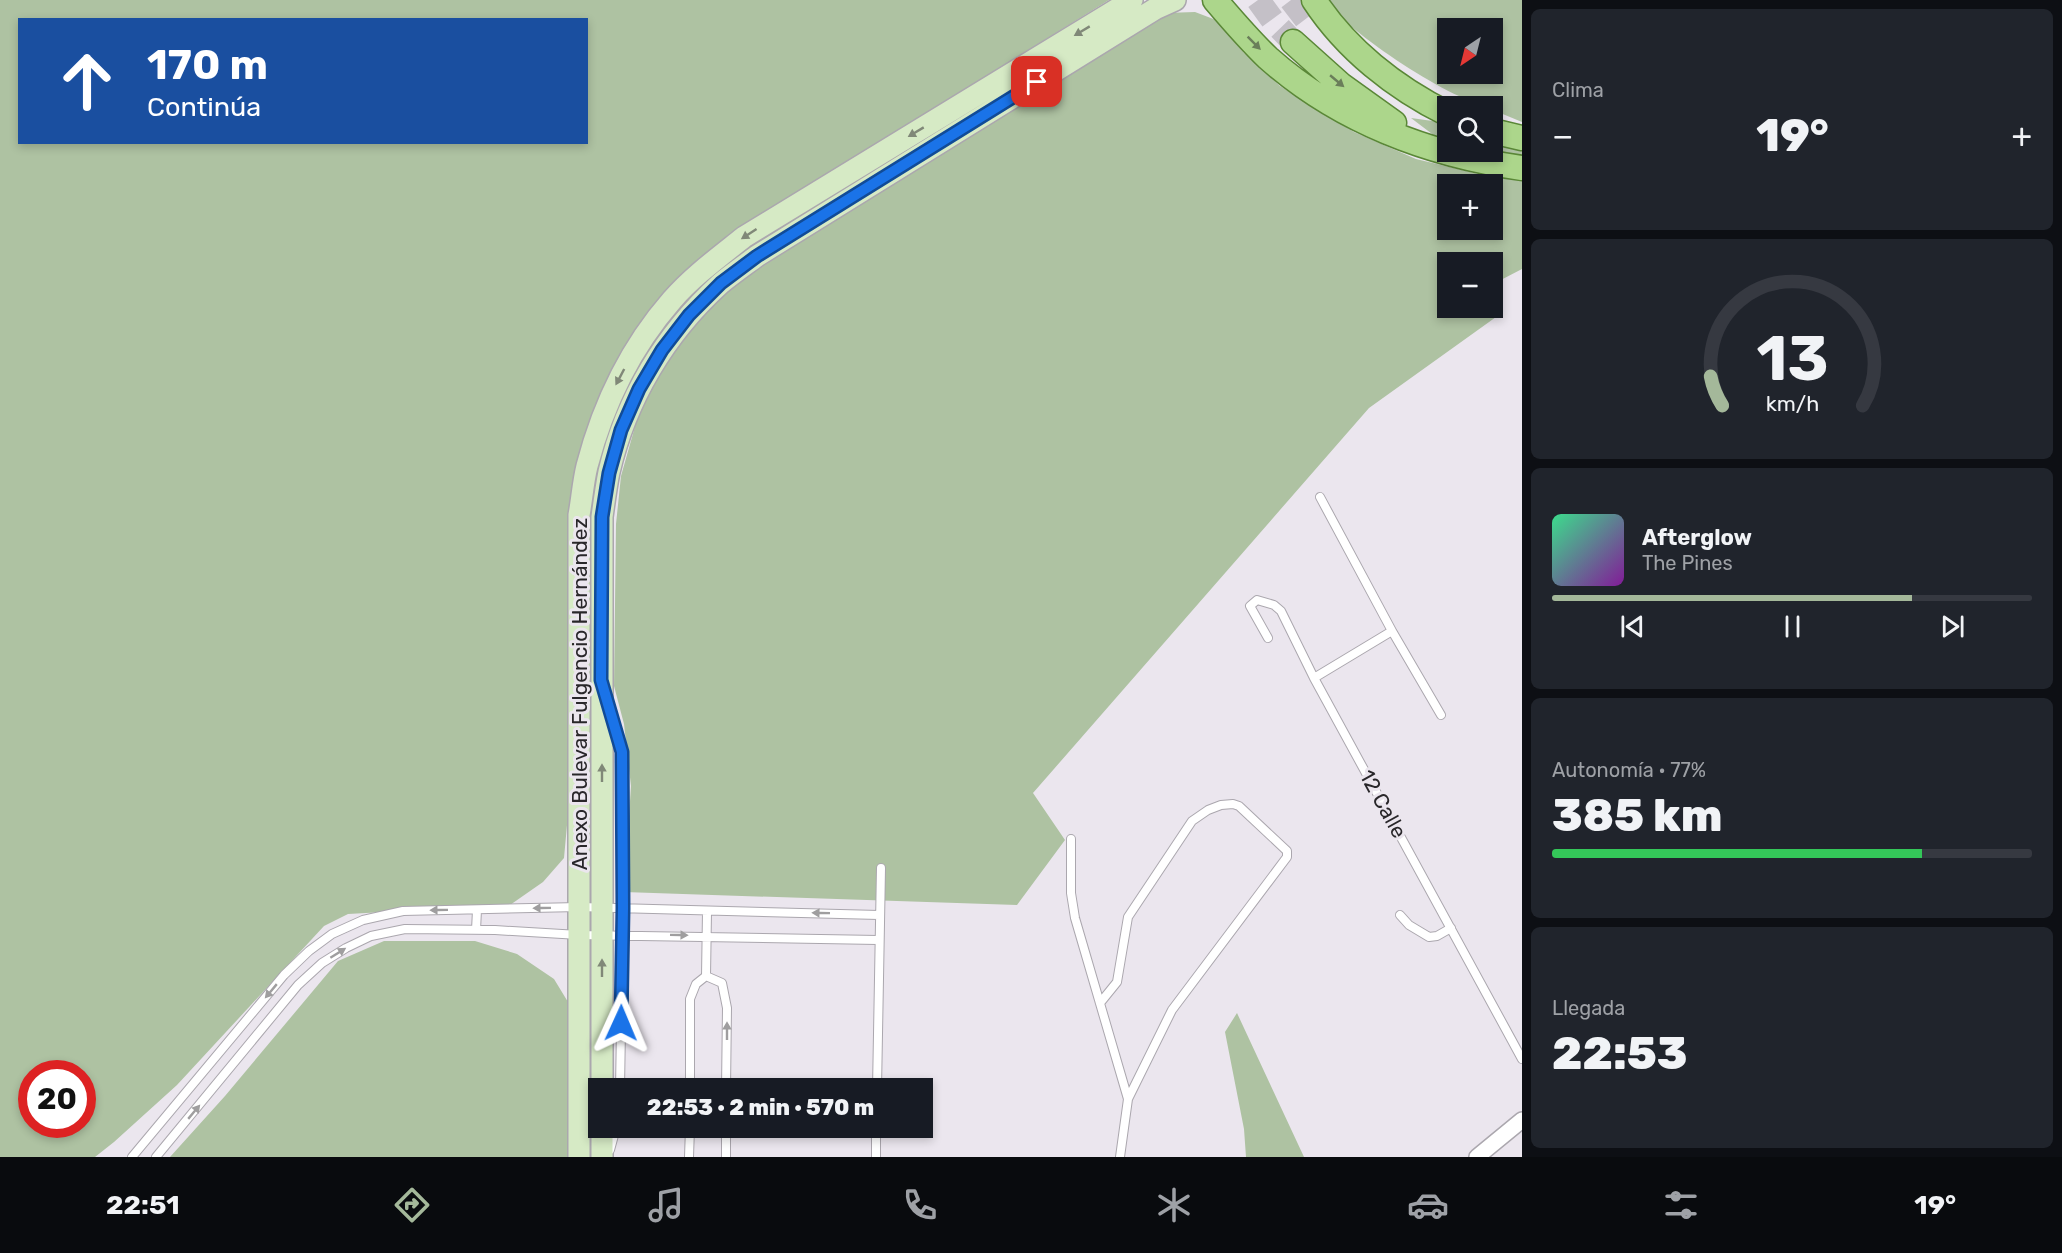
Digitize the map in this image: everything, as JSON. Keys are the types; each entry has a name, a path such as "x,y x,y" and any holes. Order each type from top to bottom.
{"main road":[{"name":"Anexo Bulevar Fulgencio Hernández","path":"579,1157 579,515 586,468 600,422 618,378 643,337 672,300 706,266 744,237 1132,0"},
{"name":"Anexo Bulevar Fulgencio Hernández","path":"603,1078 613,908 601,680 602,517 609,473 621,430 639,389 662,350 689,315 721,283 757,256 1155,9 1175,0"},
{"path":"1215,0 1268,57 1309,89 1374,127 1431,148 1484,162 1522,168"},
{"path":"1314,0 1323,14 1348,42 1380,72 1437,109"},
{"path":"1311,26 1339,54 1373,81 1394,95 1437,115"},
{"path":"1293,42 1359,99 1431,148"},
{"path":"1503,134 1522,138"},
{"path":"602,1138 602,1157"}],"street":[{"path":"1477,1157 1522,1120"}],"lane":[{"path":"1320,497 1392,631 1441,715"},
{"name":"12 Calle","path":"1268,638 1250,606 1257,600 1274,605 1281,611 1314,678 1522,1059"},
{"path":"1314,678 1392,631"},
{"path":"1100,1003 1117,982 1128,917 1192,821 1208,810 1221,805 1239,806 1287,851 1287,857 1172,1010 1128,1099 1120,1157"},
{"path":"1071,839 1071,893 1075,918 1128,1099"},
{"path":"877,1078 881,868"},
{"path":"132,1157 284,975 332,934 363,920 403,911 579,907 879,915"},
{"path":"476,930 477,910"},
{"path":"690,1078 690,999 696,984 706,976 707,912"},
{"path":"1400,915 1409,925 1429,937 1437,936 1451,928"},
{"path":"156,1157 298,986 322,963 371,936 405,929 579,935 878,940"},
{"path":"612,935 619,1078"},
{"path":"706,976 720,981 724,992 727,1008 726,1078"},
{"path":"608,1157 613,1138"},
{"path":"690,1138 690,1157"},
{"path":"726,1138 726,1157"},
{"path":"876,1138 876,1157"}],"green space":[{"path":"0,0 1109,0 838,168 637,332 595,405 574,505 571,781 564,858 543,882 510,905 348,914 324,926 177,1085 95,1157 0,1157"},
{"path":"1325,0 1522,0 1522,122 1503,114 1503,96 1454,94 1429,80 1377,47"},
{"path":"1195,12 1216,20 1244,53 1280,86 1354,132 1416,159 1478,174 1437,174 1437,240 1503,240 1503,179 1522,180 1522,269 1503,279 1503,252 1437,252 1437,318 1495,318 1369,408 1033,793 1065,840 1017,905 624,892 631,786 624,724 614,686 616,524 621,476 638,416 662,363 700,313 750,274 1165,13"},
{"path":"1411,118 1437,122 1437,138"},
{"path":"1503,141 1522,146 1522,160 1503,155"},
{"path":"384,941 475,941 517,954 554,979 568,1002 567,1157 170,1157 225,1096 338,961"},
{"path":"1237,1013 1304,1157 1246,1157 1244,1129 1225,1032"}],"tunnel":[{"path":"1258,0 1293,42"},
{"path":"1291,0 1311,26"}],"route":[{"path":"621,1023 622,752 601,680 602,517 609,473 621,430 639,389 662,350 689,315 721,283 757,256 1037,82"}]}
